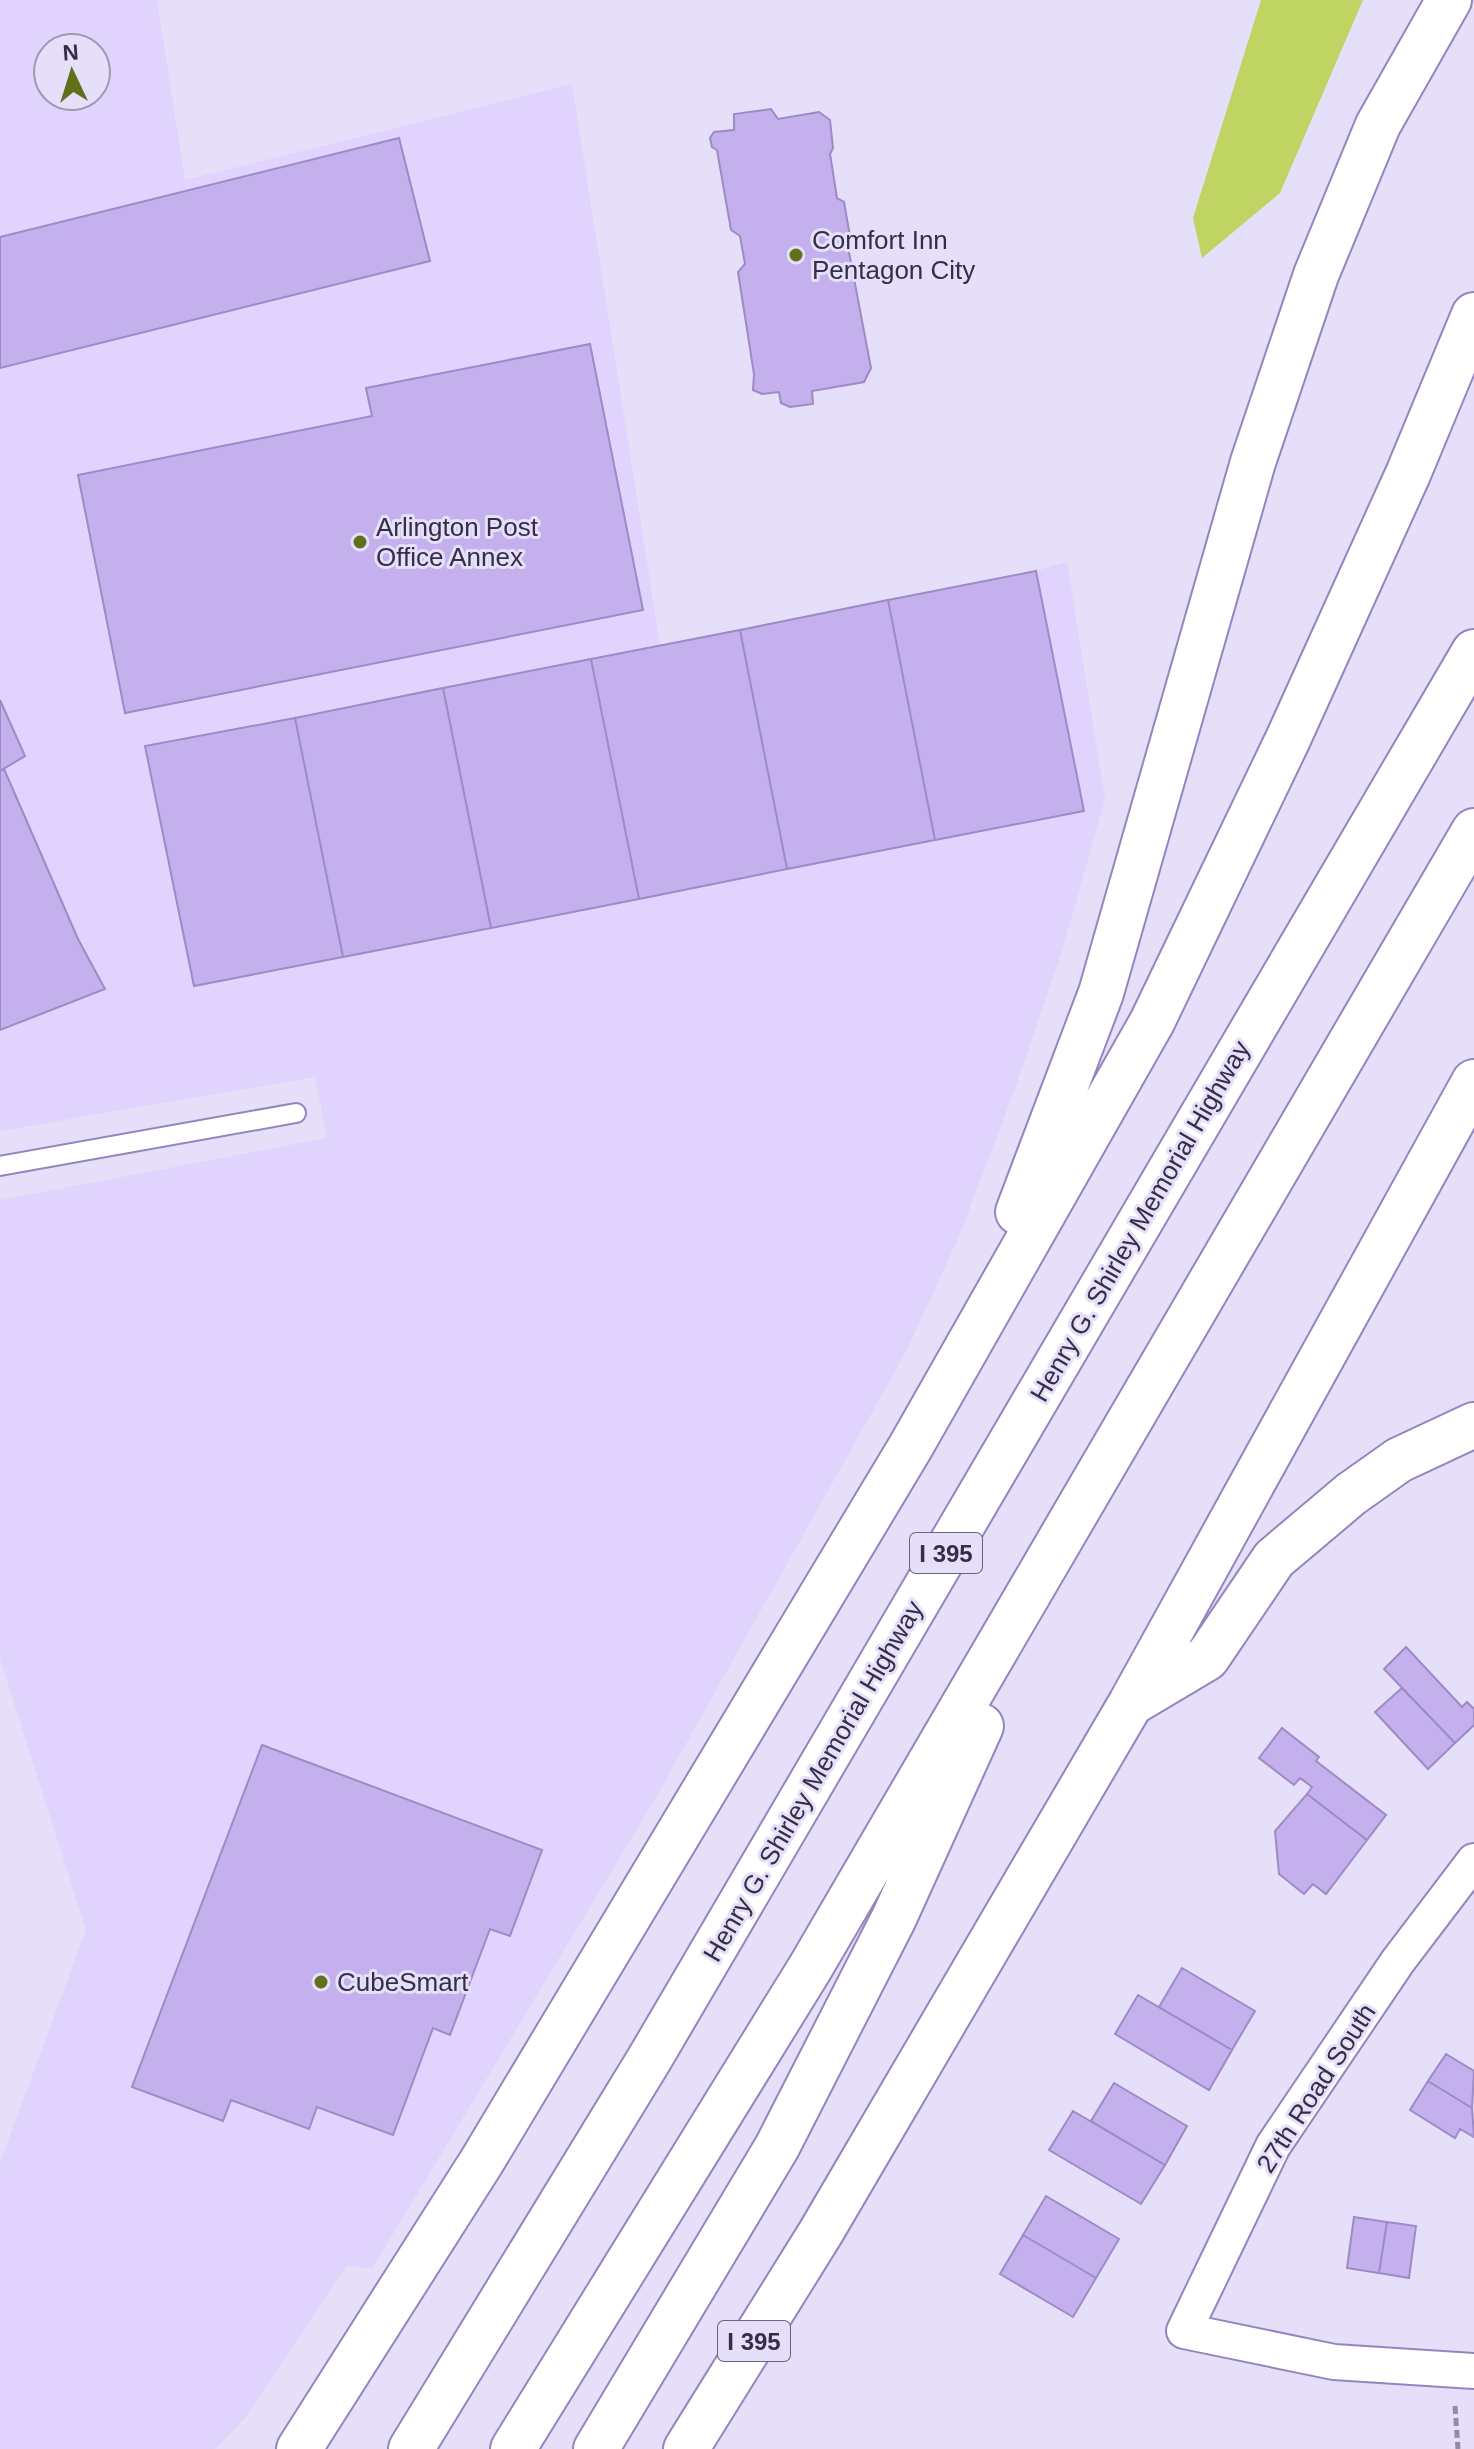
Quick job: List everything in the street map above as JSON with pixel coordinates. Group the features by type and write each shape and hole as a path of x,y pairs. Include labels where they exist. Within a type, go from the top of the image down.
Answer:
{"highway":[{"path":"911,1446 1030,1185 1101,993 1253,462 1316,275 1378,125 1449,0"},
{"path":"299,2449 482,2161 911,1446 1152,1022 1301,711 1408,474 1474,315"},
{"name":"Henry G. Shirley Memorial Highway","path":"411,2449 650,2058 1474,652"},
{"path":"513,2449 810,1968 1474,831"},
{"name":"I 395","path":"686,2449 821,2232 1131,1703 1474,1082"},
{"path":"1131,1703 1207,1658 1274,1559 1351,1494 1399,1460 1474,1425"},
{"path":"596,2449 777,2147 894,1918 1078,1513"},
{"path":"708,2449 821,2232"}],"street":[{"name":"27th Road South","path":"1464,2381 1334,2362 1184,2331 1273,2146 1398,1961 1474,1861"}],"lane":[{"path":"0,1166 296,1113"}],"path":[{"path":"1458,2449 1464,2381"}],"shaded area":[{"path":"0,0 157,0 185,180 572,84 660,645 1036,571 1067,562 1105,799 1062,951 1017,1083 960,1234 907,1350 659,1792 372,2269 347,2265 246,2417 215,2449 0,2449 0,2163 86,1930 0,1659 0,1200 327,1138 315,1077 0,1131"}],"green space":[{"path":"1261,0 1363,0 1280,193 1202,258 1193,218"}],"building":[{"name":"Comfort Inn Pentagon City","path":"771,109 778,119 819,112 830,120 833,148 830,154 837,198 844,202 851,242 848,247 871,368 864,382 812,391 813,404 790,407 781,403 779,392 762,394 753,390 754,374 738,272 745,264 740,236 731,230 717,150 712,147 710,138 714,132 734,130 734,114"},
{"path":"399,138 430,261 0,368 0,237"},
{"name":"Arlington Post Office Annex","path":"590,344 643,610 125,713 78,475 372,416 366,388"},
{"path":"1036,571 1084,811 935,840 888,600"},
{"path":"888,600 935,840 787,869 740,630"},
{"path":"740,630 787,869 639,899 591,659"},
{"path":"591,659 639,899 491,928 443,688"},
{"path":"443,688 491,928 343,957 295,718"},
{"path":"0,700 25,756 0,771"},
{"path":"295,718 343,957 194,986 145,746"},
{"path":"4,769 78,939 105,989 0,1030 0,771"},
{"path":"1406,1647 1462,1707 1467,1702 1474,1709 1474,1725 1455,1743 1384,1669"},
{"path":"1402,1688 1455,1743 1428,1769 1375,1712"},
{"path":"1282,1728 1319,1757 1316,1761 1386,1815 1367,1840 1307,1794 1312,1787 1300,1778 1294,1785 1259,1758"},
{"name":"CubeSmart","path":"262,1745 542,1850 510,1936 490,1929 450,2035 433,2028 393,2135 317,2107 309,2129 231,2100 223,2121 132,2087"},
{"path":"1307,1794 1367,1840 1326,1894 1313,1884 1304,1894 1279,1874 1275,1831"},
{"path":"1182,1968 1255,2011 1232,2050 1159,2007"},
{"path":"1138,1995 1232,2050 1209,2090 1115,2034"},
{"path":"1446,2054 1474,2071 1472,2108 1428,2081"},
{"path":"1428,2081 1472,2108 1474,2137 1460,2129 1455,2138 1410,2110"},
{"path":"1114,2083 1187,2126 1165,2165 1091,2121"},
{"path":"1073,2111 1165,2165 1141,2204 1049,2150"},
{"path":"1046,2196 1119,2239 1096,2278 1023,2235"},
{"path":"1354,2217 1387,2222 1379,2273 1347,2268"},
{"path":"1387,2222 1416,2226 1409,2278 1379,2273"},
{"path":"1023,2235 1096,2278 1073,2317 1000,2274"}],"place":[{"name":"Comfort Inn Pentagon City","path":"796,255"},
{"name":"Arlington Post Office Annex","path":"360,542"},
{"name":"CubeSmart","path":"321,1982"}]}
